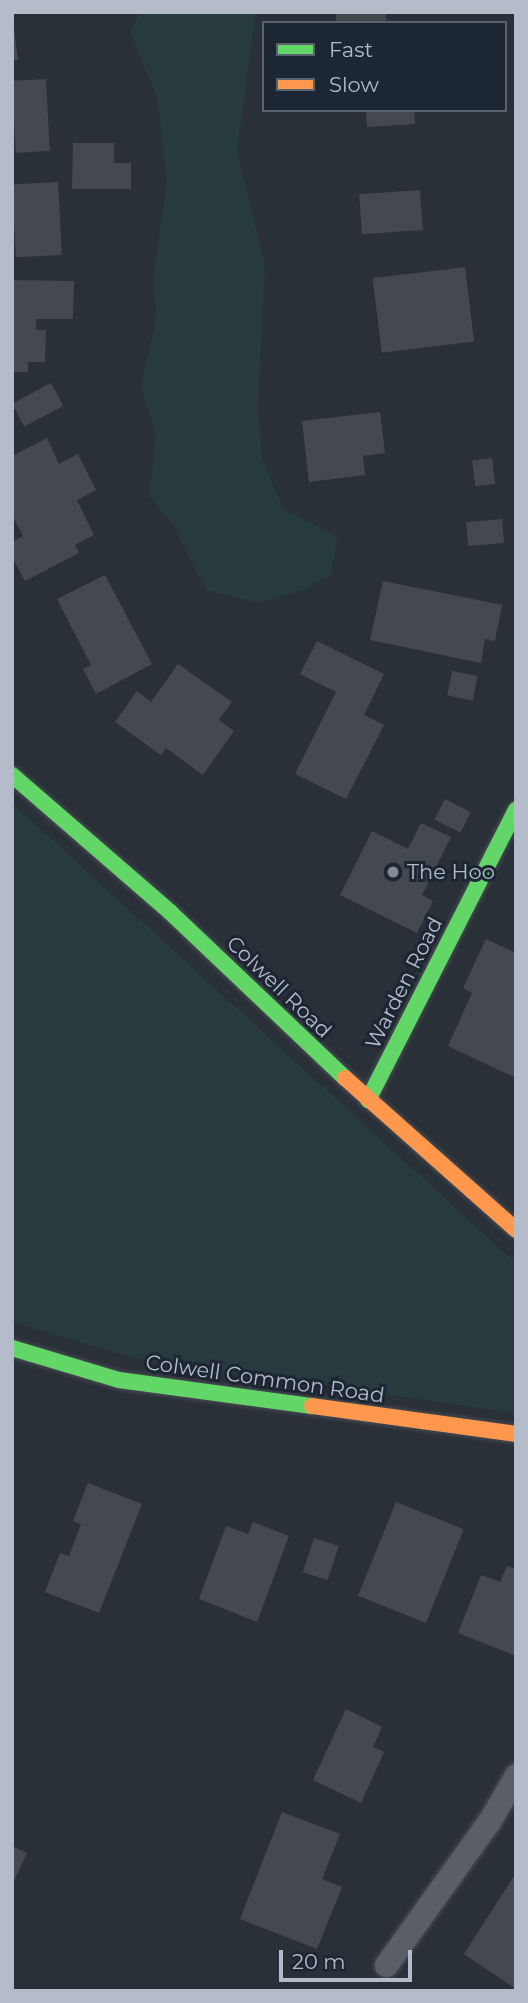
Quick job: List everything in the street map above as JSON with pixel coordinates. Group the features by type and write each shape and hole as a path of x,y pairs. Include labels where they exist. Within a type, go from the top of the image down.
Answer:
{"street":[{"name":"Colwell Road","path":"12,775 170,912 368,1100 516,1230"},
{"name":"Warden Road","path":"368,1100 516,809"},
{"name":"Colwell Common Road","path":"12,1348 119,1380 516,1434"}],"lane":[{"path":"386,1965 490,1820 516,1774"}],"green space":[{"path":"140,12 256,12 237,150 265,267 258,407 262,458 283,508 337,537 331,575 303,590 259,603 206,590 173,524 149,496 156,434 141,388 156,318 153,279 167,180 157,98 130,32"},
{"path":"12,803 516,1263 516,1413 134,1358 12,1322"}],"building":[{"path":"12,12 18,60 12,60"},
{"path":"336,12 386,12 386,21 336,21"},
{"path":"46,79 50,151 16,153 12,81"},
{"path":"366,112 414,112 415,124 367,127"},
{"path":"73,143 114,143 114,163 131,163 131,189 72,189"},
{"path":"58,182 62,255 16,257 12,184"},
{"path":"420,190 423,230 362,234 359,194"},
{"path":"465,267 474,341 382,353 373,278"},
{"path":"12,280 74,281 73,319 36,319 36,330 46,330 45,362 28,362 28,372 12,372"},
{"path":"51,383 63,406 24,427 12,404"},
{"path":"380,412 385,453 363,456 365,475 309,482 302,421"},
{"path":"47,438 59,464 78,454 96,490 77,500 94,535 75,545 79,553 25,581 12,557 12,542 23,536 12,515 12,456"},
{"path":"492,458 495,484 475,486 472,460"},
{"path":"502,519 504,543 468,546 466,522"},
{"path":"105,575 152,664 96,694 83,669 91,665 57,599"},
{"path":"383,581 502,605 495,641 485,639 481,663 370,640"},
{"path":"317,641 384,674 364,715 384,725 346,799 295,774 336,692 300,674"},
{"path":"178,664 232,702 219,720 234,731 203,775 166,748 161,755 115,722 137,691 151,702"},
{"path":"452,671 478,676 473,701 447,696"},
{"path":"445,799 471,812 460,833 435,819"},
{"name":"The Hoo","path":"421,823 451,837 422,895 433,901 417,933 340,895 372,831 408,849"},
{"path":"486,939 516,953 516,1078 448,1046 472,993 463,988"},
{"path":"88,1483 142,1504 99,1613 45,1592 60,1553 69,1556 81,1524 73,1521"},
{"path":"396,1502 464,1529 426,1623 358,1596"},
{"path":"253,1522 289,1536 257,1622 199,1599 226,1526 248,1534"},
{"path":"314,1538 339,1546 328,1580 303,1572"},
{"path":"507,1566 516,1569 516,1656 458,1633 481,1575 500,1582"},
{"path":"346,1709 382,1727 373,1747 384,1752 361,1803 313,1780"},
{"path":"282,1812 340,1834 322,1879 342,1887 317,1949 240,1919"},
{"path":"12,1846 27,1853 12,1885"},
{"path":"516,1873 516,1989 464,1954"}],"traffic: fast":[{"path":"12,775 170,912 345,1078"},
{"path":"368,1100 516,809"},
{"path":"12,1348 119,1380 312,1406"}],"traffic: slow":[{"path":"345,1078 516,1230"},
{"path":"312,1406 516,1434"}],"place":[{"name":"The Hoo","path":"393,872"}]}
